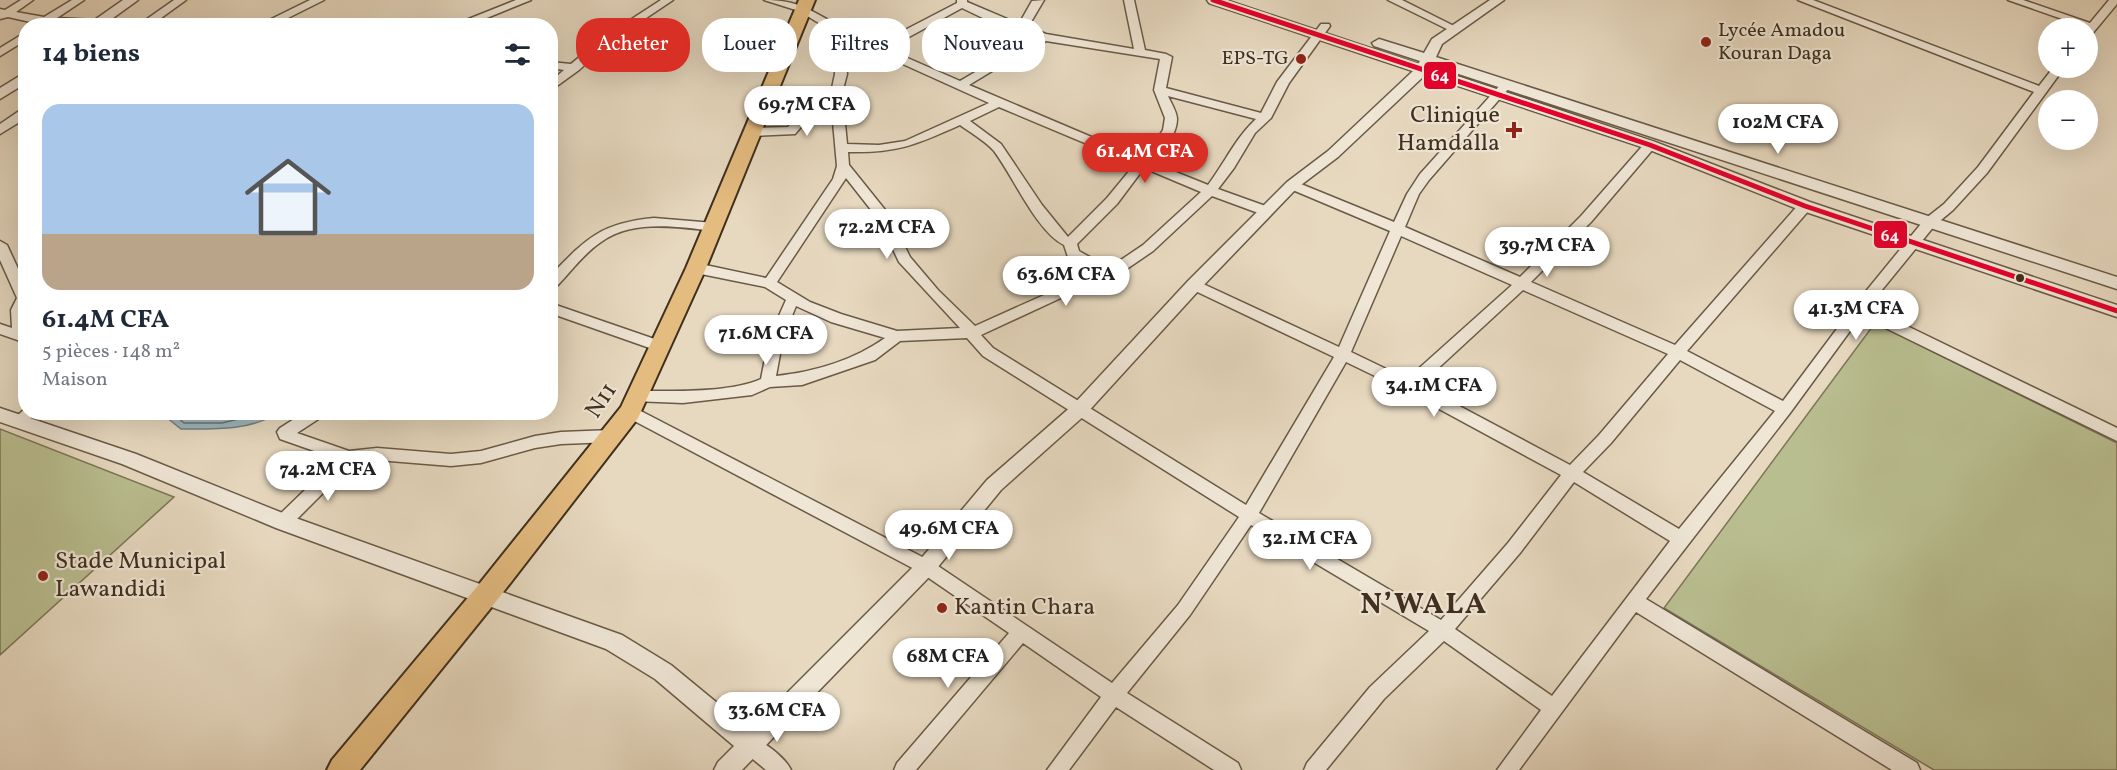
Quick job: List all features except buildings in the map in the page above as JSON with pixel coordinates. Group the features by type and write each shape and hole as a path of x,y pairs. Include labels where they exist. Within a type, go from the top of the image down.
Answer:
{"main road":[{"name":"N11","path":"342,770 485,596 612,436 634,404 662,347 714,227 805,5"}],"street":[{"path":"2,14 28,0"},
{"path":"50,18 79,0"},
{"path":"105,18 132,0"},
{"path":"154,18 181,0"},
{"path":"280,18 319,0"},
{"path":"494,0 506,6"},
{"path":"476,18 526,0"},
{"path":"558,82 605,41 669,0"},
{"path":"769,0 805,5 822,18"},
{"path":"1027,18 1032,6 1039,0"},
{"path":"1129,0 1131,17 1138,31 1140,53"},
{"path":"1214,0 1322,31 1502,90 1930,222 2117,283"},
{"path":"1246,0 1322,31"},
{"path":"1393,0 1455,29"},
{"path":"726,770 926,567 994,485 1079,410 1194,285 1292,185 1333,154 1425,65 1437,42 1497,0"},
{"path":"1803,0 2040,90 2050,78"},
{"path":"2013,0 2059,18"},
{"path":"2098,20 2115,0"},
{"path":"910,31 962,2 991,18"},
{"path":"2,14 20,18"},
{"path":"696,268 769,283 836,318 897,336 973,333 1058,294 1110,274 1148,248 1210,191 1228,168 1250,131 1265,118 1283,82 1322,31"},
{"path":"1045,37 1166,57 1160,90 1170,112 1171,125 1155,152 1142,163 1106,208 1070,243"},
{"path":"0,53 18,41"},
{"path":"910,63 1142,163 1266,211"},
{"path":"558,66 575,68"},
{"path":"769,283 839,179 843,166 836,93 841,72"},
{"path":"961,85 983,72"},
{"path":"0,94 18,82"},
{"path":"753,132 791,131 809,110 838,88"},
{"path":"1160,90 1265,118"},
{"path":"1502,90 1805,206 2117,311"},
{"path":"1057,770 1114,695 1184,610 1249,515 1342,356 1413,194 1424,177 1502,90"},
{"path":"1507,770 1681,539 1785,409 1859,309 1930,222 1944,212 1999,149 2038,93"},
{"path":"842,148 879,149 908,144 999,103"},
{"path":"0,130 18,118"},
{"path":"961,120 998,147 1037,208 1062,239 1070,243 1073,254 1110,274"},
{"path":"1409,386 1521,284 1586,219 1650,145"},
{"path":"843,166 885,219 904,260 988,352 1249,515 1443,630 1554,709"},
{"path":"1292,185 1398,229 1677,352 1785,409"},
{"path":"1314,770 1377,693 1443,630 1514,548 1572,473 1605,439 1747,270 1805,206"},
{"path":"558,277 595,240 621,228 673,221 714,227"},
{"path":"2,252 18,283"},
{"path":"1194,285 1409,386 1572,473 1681,539"},
{"path":"768,382 775,342 783,316 794,298"},
{"path":"1859,309 2117,435"},
{"path":"558,311 662,347"},
{"path":"0,329 18,334"},
{"path":"634,404 752,389 768,382 802,379 870,356 897,336"},
{"path":"634,404 926,567 1211,764 1232,770"},
{"path":"24,420 129,459 283,522 588,631 622,647 663,672 781,770"},
{"path":"305,420 285,432 286,435 349,457 376,454 451,460 481,457 552,439 612,436"},
{"path":"283,522 349,457"},
{"path":"1635,602 1910,770"},
{"path":"904,770 1021,632"}],"green space":[{"path":"1875,323 2117,443 2117,770 1934,770 1664,608"},
{"name":"Stade Municipal Lawandidi","path":"0,429 174,497 0,655"}],"water":[{"path":"170,420 264,420 243,426 218,429 181,429"}],"transit line":[{"name":"64","path":"1213,0 1650,145 1805,206 2117,311"}],"place":[{"name":"Lycée Amadou Kouran Daga","path":"1706,42"},
{"name":"EPS-TG","path":"1301,59"},
{"name":"Clinique Hamdalla","path":"1514,130"},
{"name":"Stade Municipal Lawandidi","path":"43,576"},
{"name":"Kantin Chara","path":"942,608"}],"district":[{"name":"N’WALA","path":"1424,605"}]}
